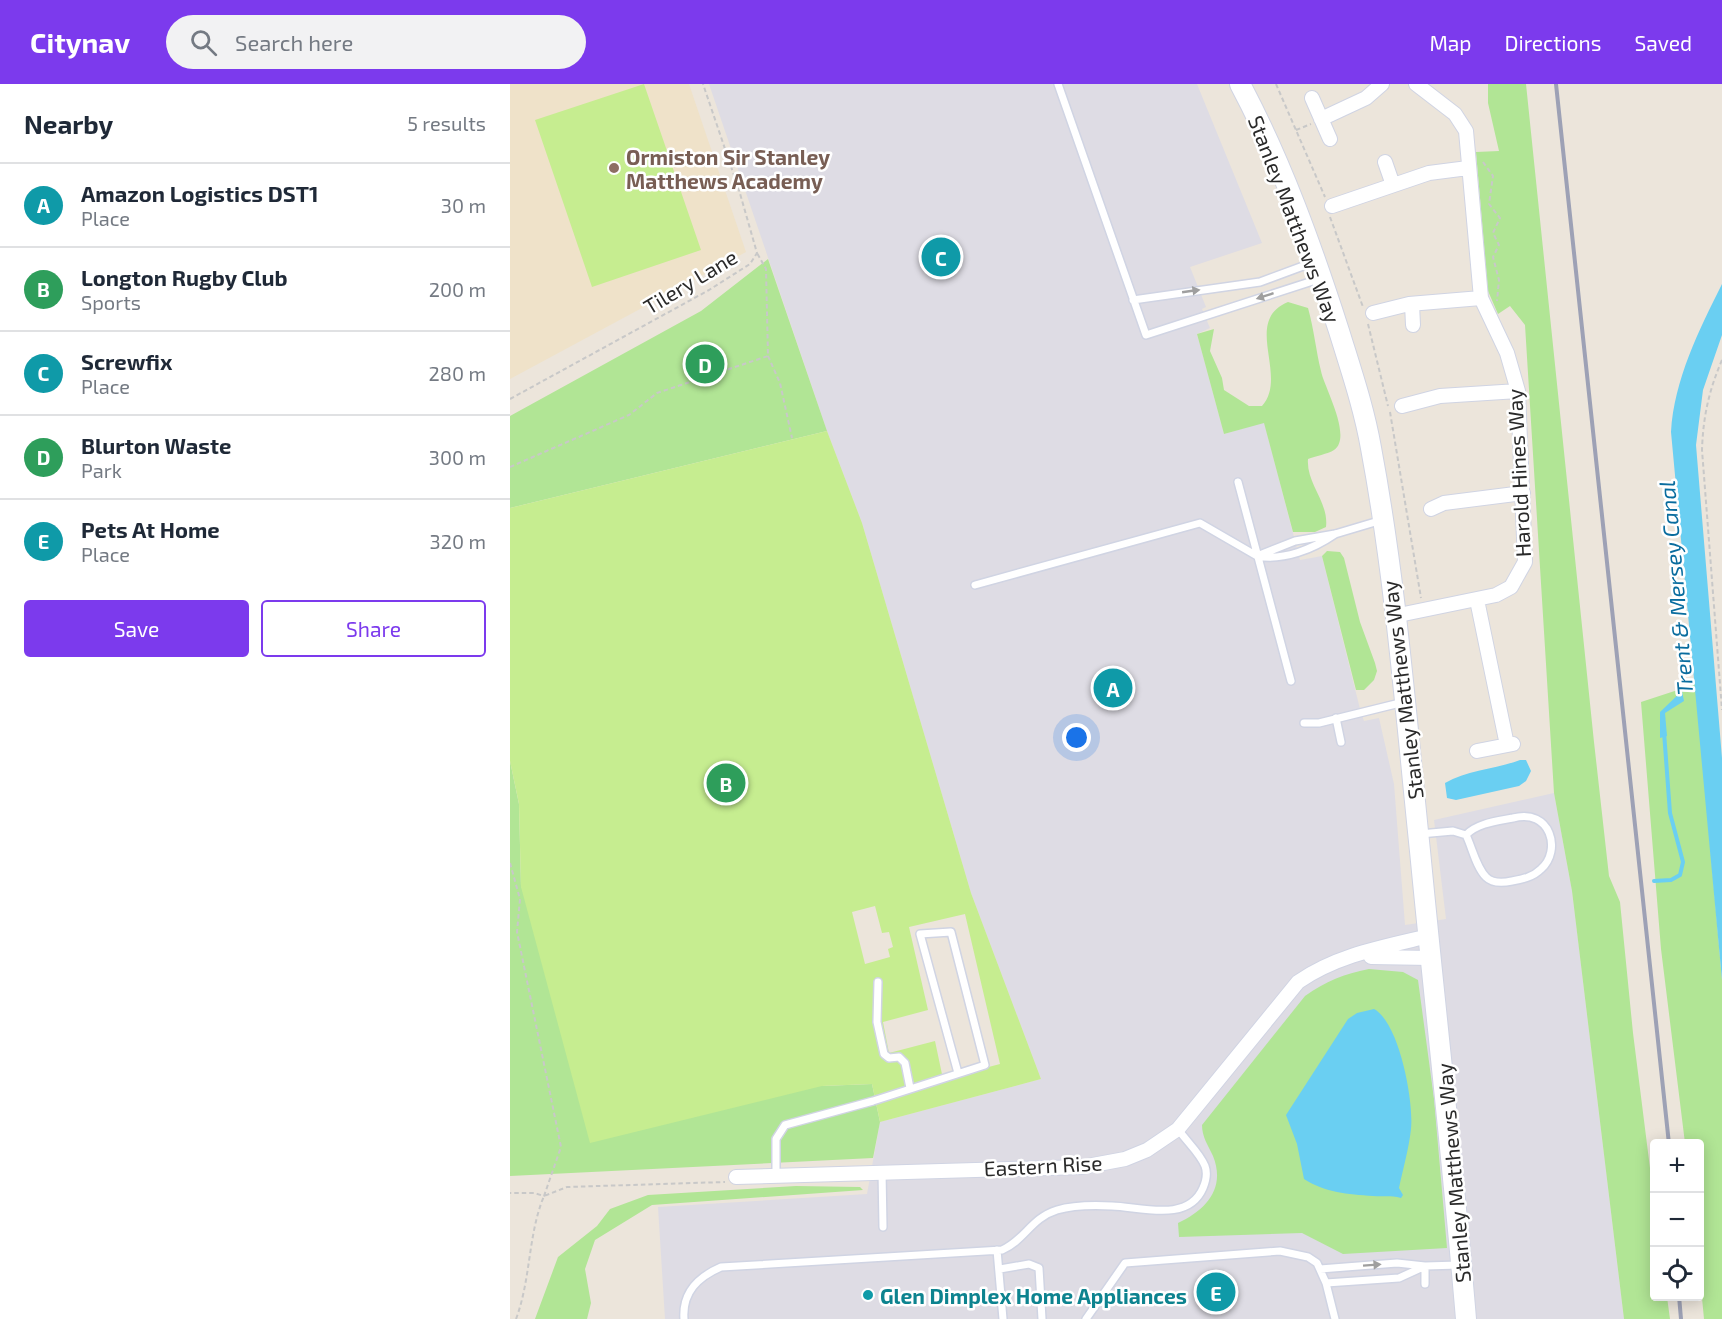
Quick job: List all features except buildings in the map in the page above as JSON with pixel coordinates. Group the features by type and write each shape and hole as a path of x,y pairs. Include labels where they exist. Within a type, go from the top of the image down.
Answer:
{"main road":[{"name":"Stanley Matthews Way","path":"1240,84 1279,165 1318,270 1360,401 1371,448 1406,701 1428,936 1446,1084 1466,1319"}],"street":[{"path":"1321,119 1366,98 1382,84"},
{"name":"Harold Hines Way","path":"1394,616 1477,600 1511,587 1521,574 1525,562 1518,391 1507,353 1487,316 1481,298 1466,131 1463,123 1449,108 1416,84"},
{"path":"1312,99 1329,139"},
{"path":"1385,162 1393,185"},
{"path":"1329,205 1468,162"},
{"path":"1373,314 1412,304 1481,298"},
{"path":"1412,304 1413,325"},
{"path":"1402,406 1440,396 1518,391"},
{"path":"1431,509 1444,503 1523,494"},
{"path":"1477,600 1510,745 1477,751"},
{"name":"Eastern Rise","path":"736,1177 776,1174 1082,1167 1125,1159 1147,1150 1178,1129 1298,982 1321,966 1336,960 1428,936"},
{"name":"Eastern Rise","path":"1336,960 1392,956 1431,958"}],"lane":[{"path":"1058,84 1146,335 1318,270"},
{"path":"1133,300 1260,282 1318,270"},
{"path":"1238,482 1291,681"},
{"path":"1257,556 1295,541 1335,534 1382,520"},
{"path":"975,585 1200,523 1257,556 1268,558 1298,553 1335,534"},
{"path":"1304,723 1336,718 1406,701"},
{"path":"1336,718 1341,742"},
{"path":"1418,834 1453,831 1466,835 1486,878 1495,882 1527,878 1543,868 1549,859 1549,833 1542,820 1536,816 1520,816 1478,826 1466,835"},
{"path":"776,1174 776,1139 785,1125 873,1101 985,1065 951,932 933,931 920,934 958,1072"},
{"path":"878,982 877,1022 884,1054 889,1058 900,1057 905,1063 910,1088"},
{"path":"684,1319 688,1291 708,1273 721,1267 998,1250 1012,1245 1032,1223 1054,1211 1070,1207 1111,1206 1168,1210 1191,1205 1200,1194 1207,1173 1204,1165 1178,1129"},
{"path":"882,1171 883,1227"},
{"path":"998,1250 1003,1319"},
{"path":"1086,1319 1125,1263 1280,1251 1308,1257 1317,1263 1326,1283 1335,1319"},
{"path":"1320,1269 1397,1263 1425,1266 1461,1265"},
{"path":"1000,1269 1029,1264 1039,1268 1042,1319"},
{"path":"1326,1283 1399,1278 1425,1266"},
{"path":"1425,1266 1425,1284"}],"path":[{"name":"Tilery Lane","path":"510,399 709,290 750,264 757,254 739,190 703,84"},
{"path":"1276,84 1329,205 1340,250 1353,278 1382,375 1423,611"},
{"path":"1468,162 1479,157 1493,176 1489,204 1500,218 1493,233 1499,245 1493,257 1499,280 1497,304 1496,310 1487,316"},
{"path":"757,254 766,269 768,356 780,383 792,438"},
{"path":"510,467 629,415 657,393 768,356"},
{"path":"1722,360 1710,389 1703,422 1702,450 1722,710"},
{"path":"510,863 520,899 517,932 561,1147 538,1212 531,1263 516,1319"},
{"path":"510,1193 534,1193 544,1196 567,1187 734,1182 736,1177"}],"shaded area":[{"name":"Ormiston Sir Stanley Matthews Academy","path":"510,84 689,84 746,252 510,379"},
{"path":"709,84 1197,84 1262,243 1190,267 1206,307 1202,309 1210,328 1197,334 1224,434 1264,422 1300,560 1322,556 1361,713 1364,721 1379,718 1394,784 1405,925 1446,919 1434,820 1554,793 1572,891 1624,1319 665,1319 658,1207 867,1194 880,1122 1041,1079 971,893 862,523 827,431"}],"green space":[{"path":"644,84 701,250 592,287 535,120"},
{"path":"1488,84 1526,84 1609,876 1620,902 1650,1168 1650,1301 1668,1301 1670,1319 1624,1319 1572,891 1554,793 1525,325 1510,306 1498,314 1488,291 1476,152 1499,151 1488,103"},
{"path":"768,259 827,431 510,508 510,416 701,311"},
{"path":"1288,302 1308,308 1321,371 1339,424 1339,444 1334,450 1308,459 1310,477 1326,518 1326,527 1315,532 1293,532 1264,423 1224,434 1197,334 1214,329 1210,351 1222,378 1224,390 1249,406 1262,406 1269,394 1271,380 1268,322 1275,311"},
{"path":"827,431 862,523 971,893 1041,1079 880,1122 872,1084 822,1086 590,1143 521,887 519,804 510,761 510,508","holes":["875,906 882,933 889,932 893,947 888,949 890,957 865,964 852,912","965,914 1000,1064 943,1079 935,1041 889,1053 883,1022 928,1010 909,927"]},
{"path":"1327,551 1340,552 1344,558 1360,622 1375,663 1377,671 1374,680 1364,690 1356,690 1322,556"},
{"path":"1696,684 1722,980 1722,1319 1704,1319 1704,1139 1685,1139 1661,949 1641,702"},
{"path":"510,761 519,804 521,887 822,1086 872,1084 880,1122 873,1158 510,1176"},
{"path":"1369,969 1403,972 1418,980 1434,1099 1447,1248 1343,1254 1302,1233 1179,1237 1178,1223 1205,1205 1215,1188 1216,1168 1204,1137 1202,1125 1305,996 1336,979"},
{"path":"796,1186 860,1187 863,1190 652,1205 595,1240 585,1269 591,1303 587,1319 535,1319 558,1257 597,1226 610,1209 648,1195"}],"water":[{"path":"1722,284 1722,335 1703,390 1696,445 1722,758 1722,980 1671,432 1682,374"},
{"path":"1682,691 1684,701 1665,713 1667,736 1660,738 1660,712"},
{"path":"1526,760 1531,771 1526,781 1519,786 1456,800 1447,798 1445,783 1463,775"},
{"path":"1374,1009 1391,1029 1403,1063 1410,1100 1411,1129 1399,1188 1403,1195 1401,1198 1337,1192 1304,1179 1297,1144 1286,1115 1348,1019 1357,1013"}],"waterway":[{"path":"1654,881 1671,880 1680,875 1683,862 1670,813 1664,732"}],"railway":[{"path":"1556,84 1668,1139"},
{"path":"1679,1301 1681,1319"}],"place":[{"name":"Ormiston Sir Stanley Matthews Academy","path":"614,168"},
{"name":"Screwfix","path":"941,257"},
{"name":"Blurton Waste","path":"705,364"},
{"name":"Amazon Logistics DST1","path":"1113,688"},
{"name":"Longton Rugby Club","path":"726,783"},
{"name":"Pets At Home","path":"1216,1292"},
{"name":"Glen Dimplex Home Appliances","path":"868,1295"}],"water label":[{"name":"Trent & Mersey Canal","path":"1675,588"}]}
